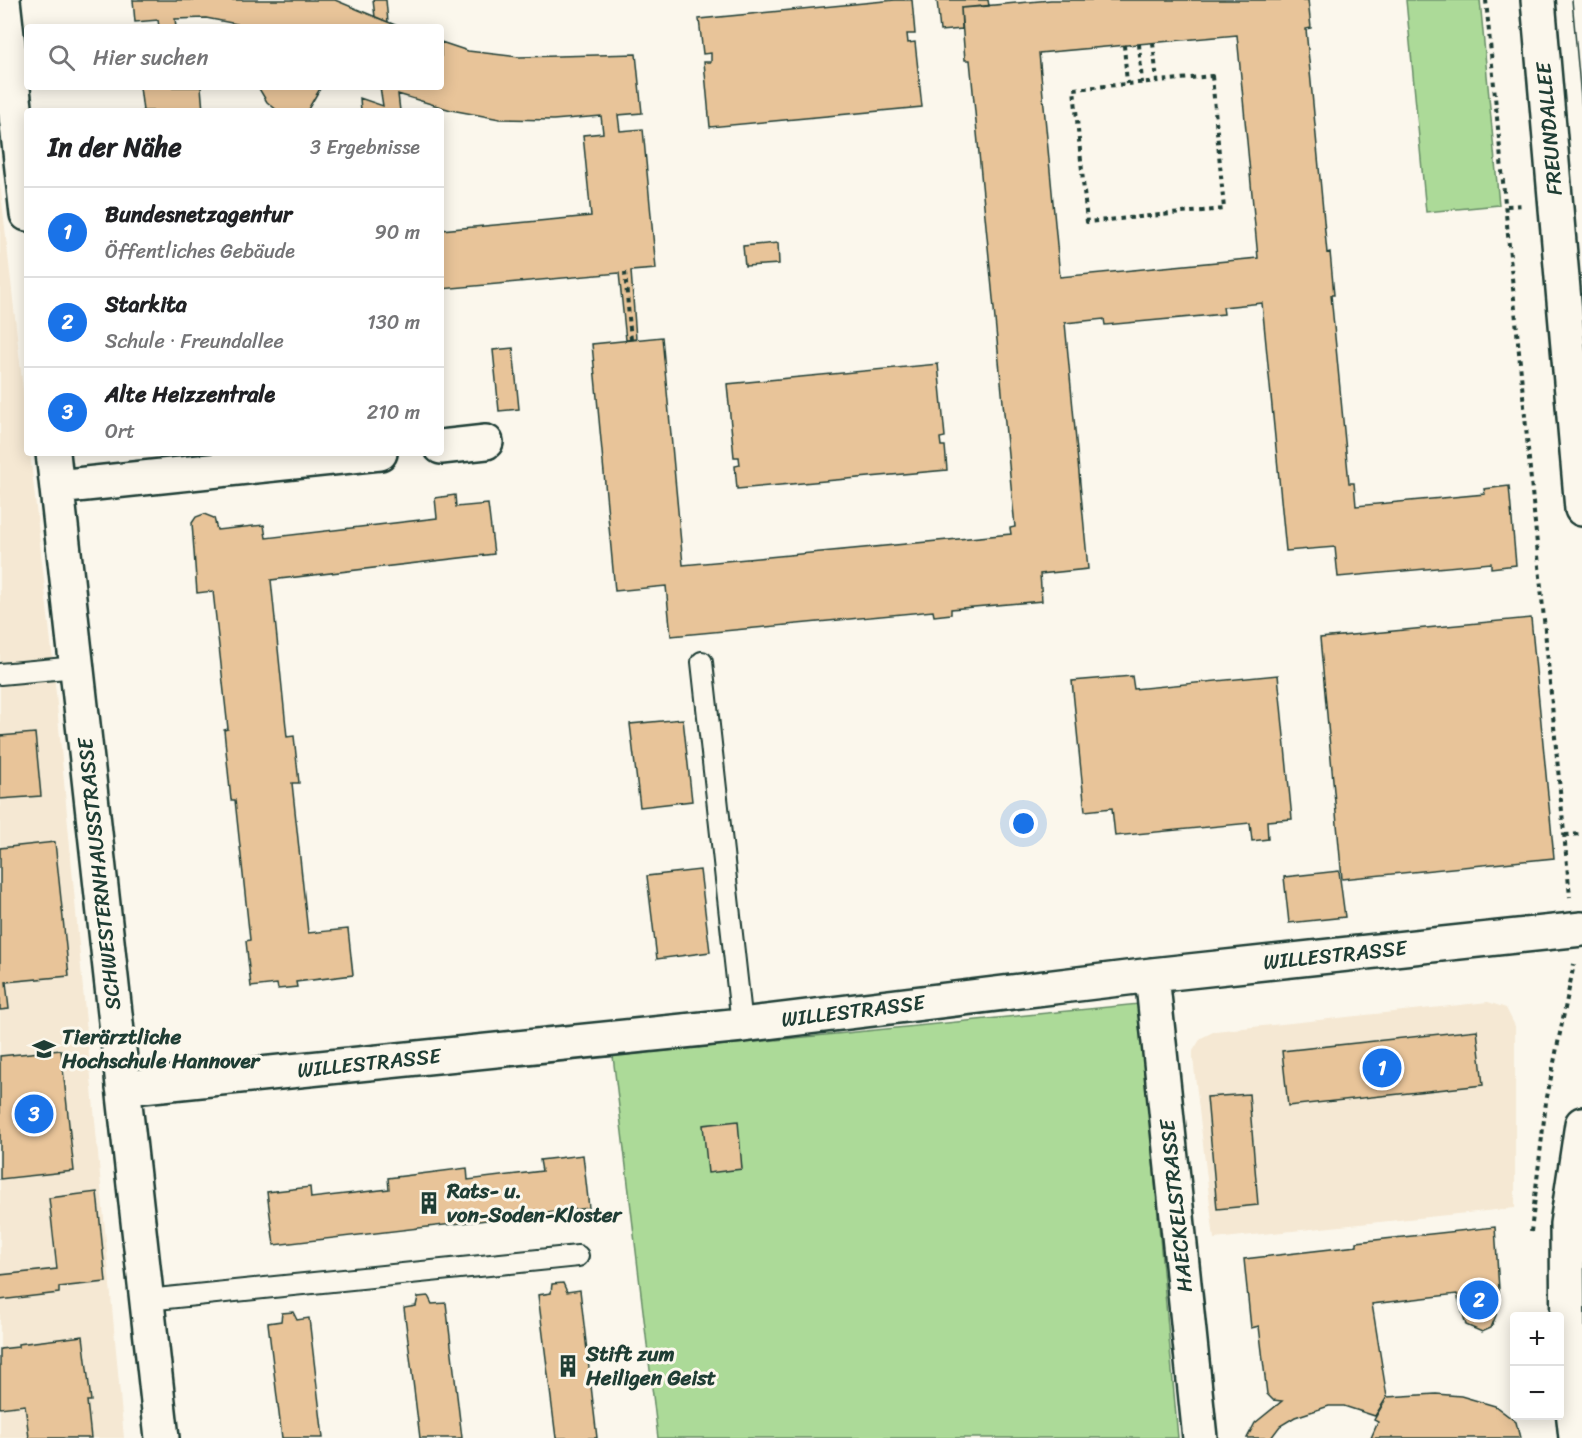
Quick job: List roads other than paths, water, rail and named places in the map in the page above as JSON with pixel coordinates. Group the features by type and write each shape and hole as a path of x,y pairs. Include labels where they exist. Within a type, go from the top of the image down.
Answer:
{"street":[{"path":"3,0 24,187"},
{"name":"FREUNDALLEE","path":"1538,0 1582,509"},
{"path":"444,447 486,442"},
{"name":"SCHWESTERNHAUSSTRASSE","path":"53,456 162,1438"},
{"path":"57,487 352,456"},
{"name":"WILLESTRASSE","path":"123,1088 742,1025 1152,975 1578,930"},
{"name":"HAECKELSTRASSE","path":"1152,975 1200,1438"},
{"path":"1576,1438 1568,1363 1567,1224 1582,1124"}],"lane":[{"path":"702,662 742,1025"},
{"path":"0,674 77,667"},
{"path":"147,1300 578,1256"}],"tram line":[{"path":"1572,0 1582,109"}],"place":[{"name":"Tierärztliche Hochschule Hannover","path":"44,1049"},
{"name":"Bundesnetzagentur","path":"1382,1068"},
{"name":"Alte Heizzentrale","path":"34,1114"},
{"name":"Rats- u. von-Soden-Kloster","path":"429,1203"},
{"name":"Starkita","path":"1479,1300"},
{"name":"Stift zum Heiligen Geist","path":"568,1366"}]}
